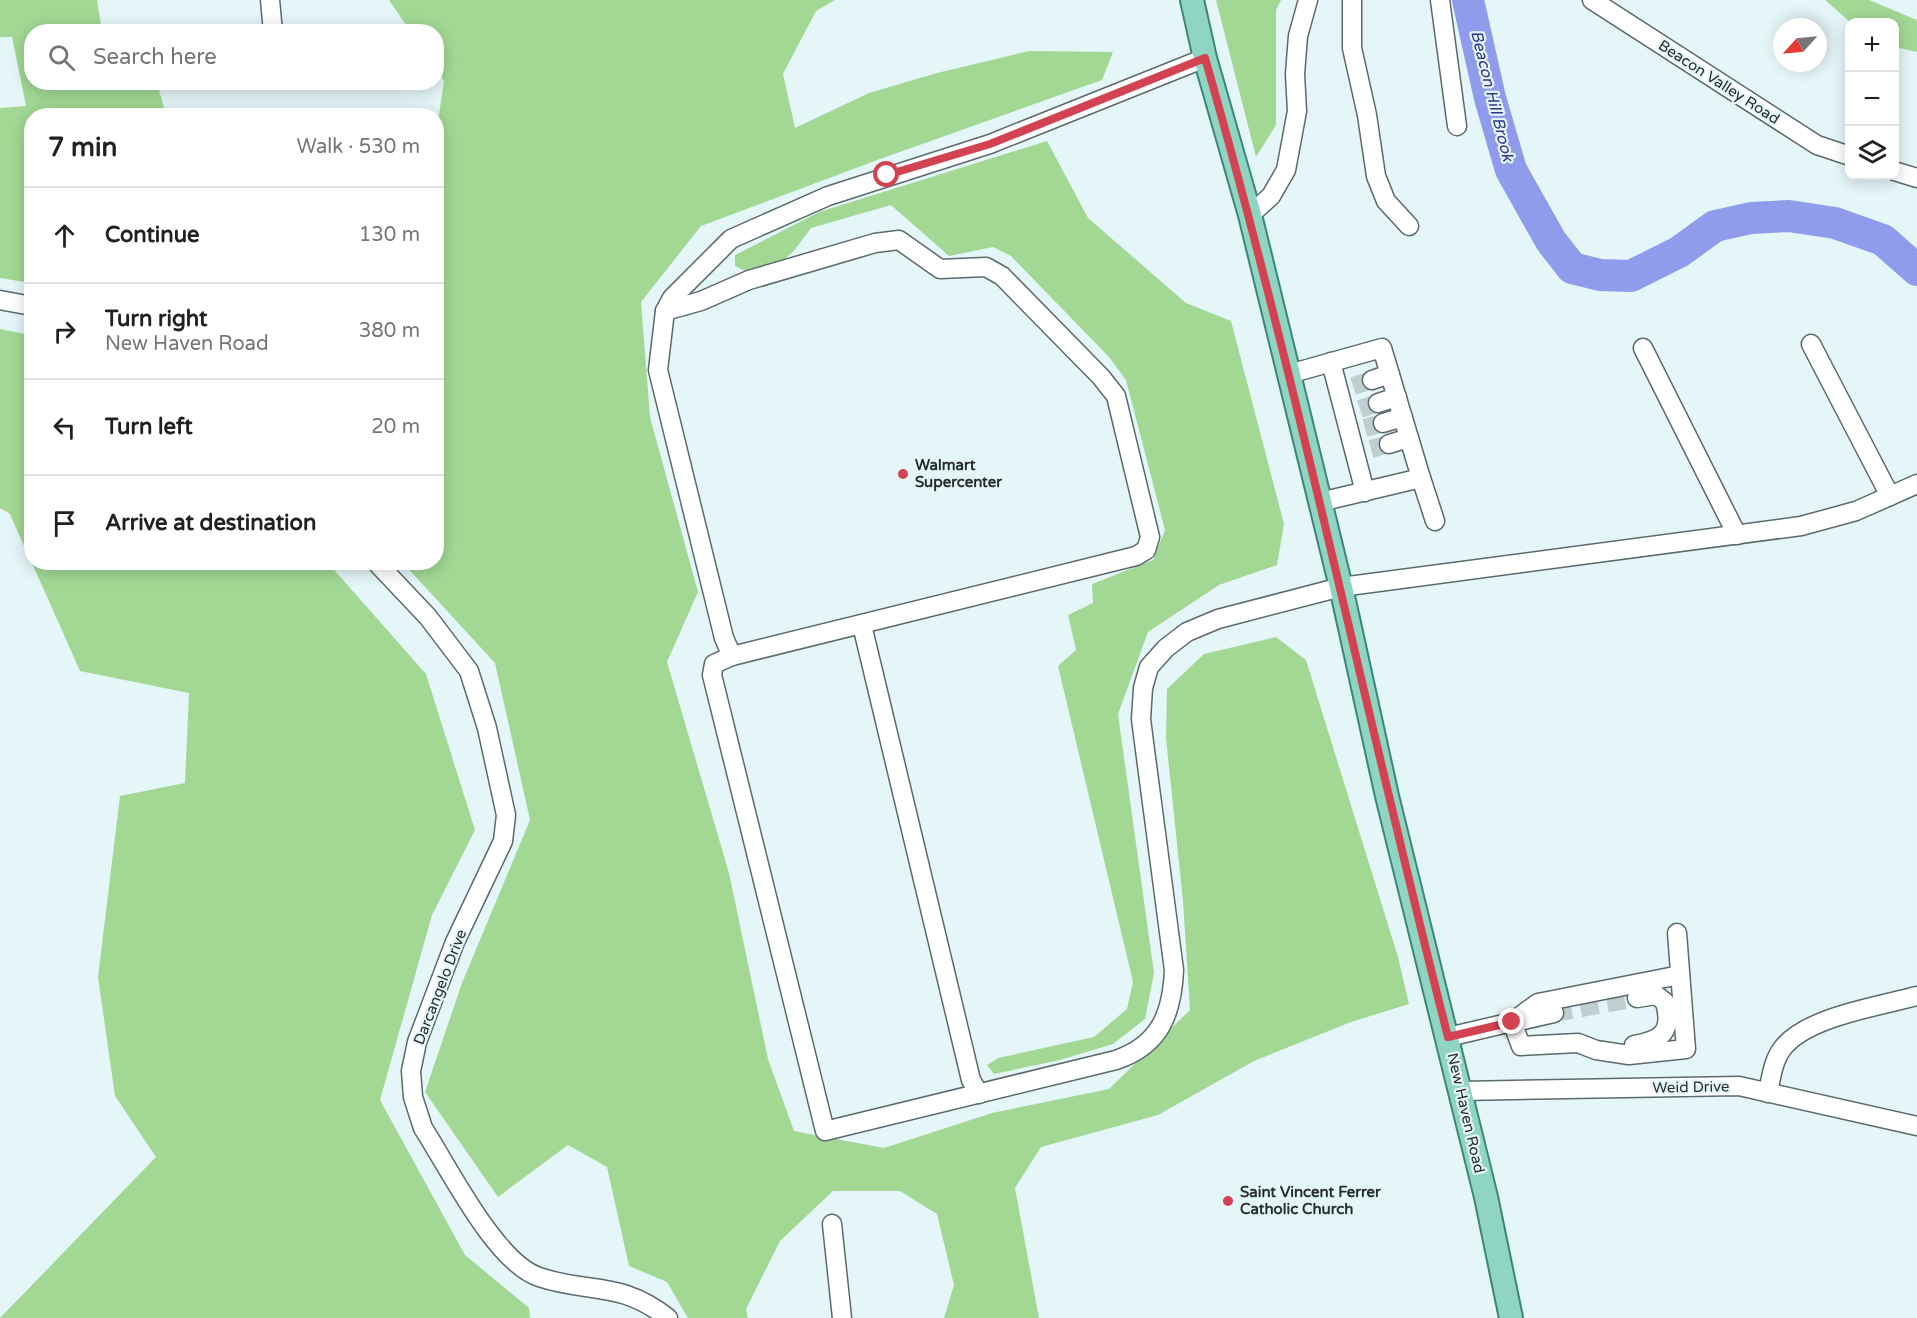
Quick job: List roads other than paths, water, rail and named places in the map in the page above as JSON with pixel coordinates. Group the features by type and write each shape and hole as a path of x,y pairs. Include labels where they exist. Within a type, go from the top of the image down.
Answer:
{"main road":[{"name":"New Haven Road","path":"1192,0 1205,58 1250,215 1341,586 1387,796 1461,1090 1512,1318"}],"street":[{"path":"270,0 272,24"},
{"path":"1250,215 1271,196 1286,170 1297,111 1295,74 1298,36 1308,0"},
{"path":"1352,0 1352,48 1367,115 1376,176 1386,201 1409,225"},
{"path":"1440,0 1457,126"},
{"name":"Beacon Valley Road","path":"1592,0 1817,145 1845,154"},
{"path":"732,656 724,638 658,370 665,311 672,297 731,239 828,196 990,144 1205,58"},
{"path":"1899,173 1917,178"},
{"path":"665,311 701,301 760,276 874,243 899,240 940,269 986,267 1002,276 1101,376 1116,396 1149,537 1146,550 1136,556 732,656 714,664 712,675 825,1131 1122,1058 1140,1049 1151,1039 1166,1017 1173,997 1174,970 1141,719 1143,688 1149,667 1166,648 1187,632 1218,619 1341,586 1801,526 1856,511 1917,484"},
{"path":"0,300 24,304"},
{"path":"1811,344 1890,496"},
{"path":"1289,374 1383,348 1435,521"},
{"path":"1643,348 1737,535"},
{"path":"1331,362 1346,388 1363,452 1365,492"},
{"path":"1372,380 1390,374"},
{"path":"1378,403 1397,397"},
{"path":"1383,423 1403,417"},
{"path":"1389,444 1409,438"},
{"path":"1320,502 1421,478"},
{"name":"Darcangelo Drive","path":"384,570 428,617 469,671 487,728 506,815 503,841 455,942 417,1042 411,1071 416,1112 423,1128 493,1239 512,1259 538,1276 629,1295 653,1307 668,1318"},
{"path":"862,625 971,1080 979,1094"},
{"path":"1512,1022 1521,1046 1578,1042 1596,1050 1629,1054 1686,1049 1677,933"},
{"path":"1512,1022 1538,1003 1680,975"},
{"path":"1596,1050 1647,1043 1664,1034 1668,1023 1665,1002 1656,995 1637,998"},
{"path":"1768,1093 1776,1060 1792,1039 1832,1019 1917,996"},
{"path":"1448,1037 1554,1013"},
{"name":"Weid Drive","path":"1461,1090 1739,1086 1917,1125"},
{"path":"832,1224 842,1318"}],"waterway":[{"name":"Beacon Hill Brook","path":"1468,0 1490,98 1511,170 1551,241 1572,268 1600,275 1631,276 1679,252 1715,226 1751,218 1789,216 1835,223 1883,240 1917,270"}],"tunnel":[{"path":"1353,386 1372,380"},
{"path":"1360,409 1378,403"},
{"path":"1365,428 1383,423"},
{"path":"1371,449 1389,444"},
{"path":"1554,1013 1637,998"}],"place":[{"name":"Walmart Supercenter","path":"903,474"},
{"name":"Saint Vincent Ferrer Catholic Church","path":"1228,1201"}]}
